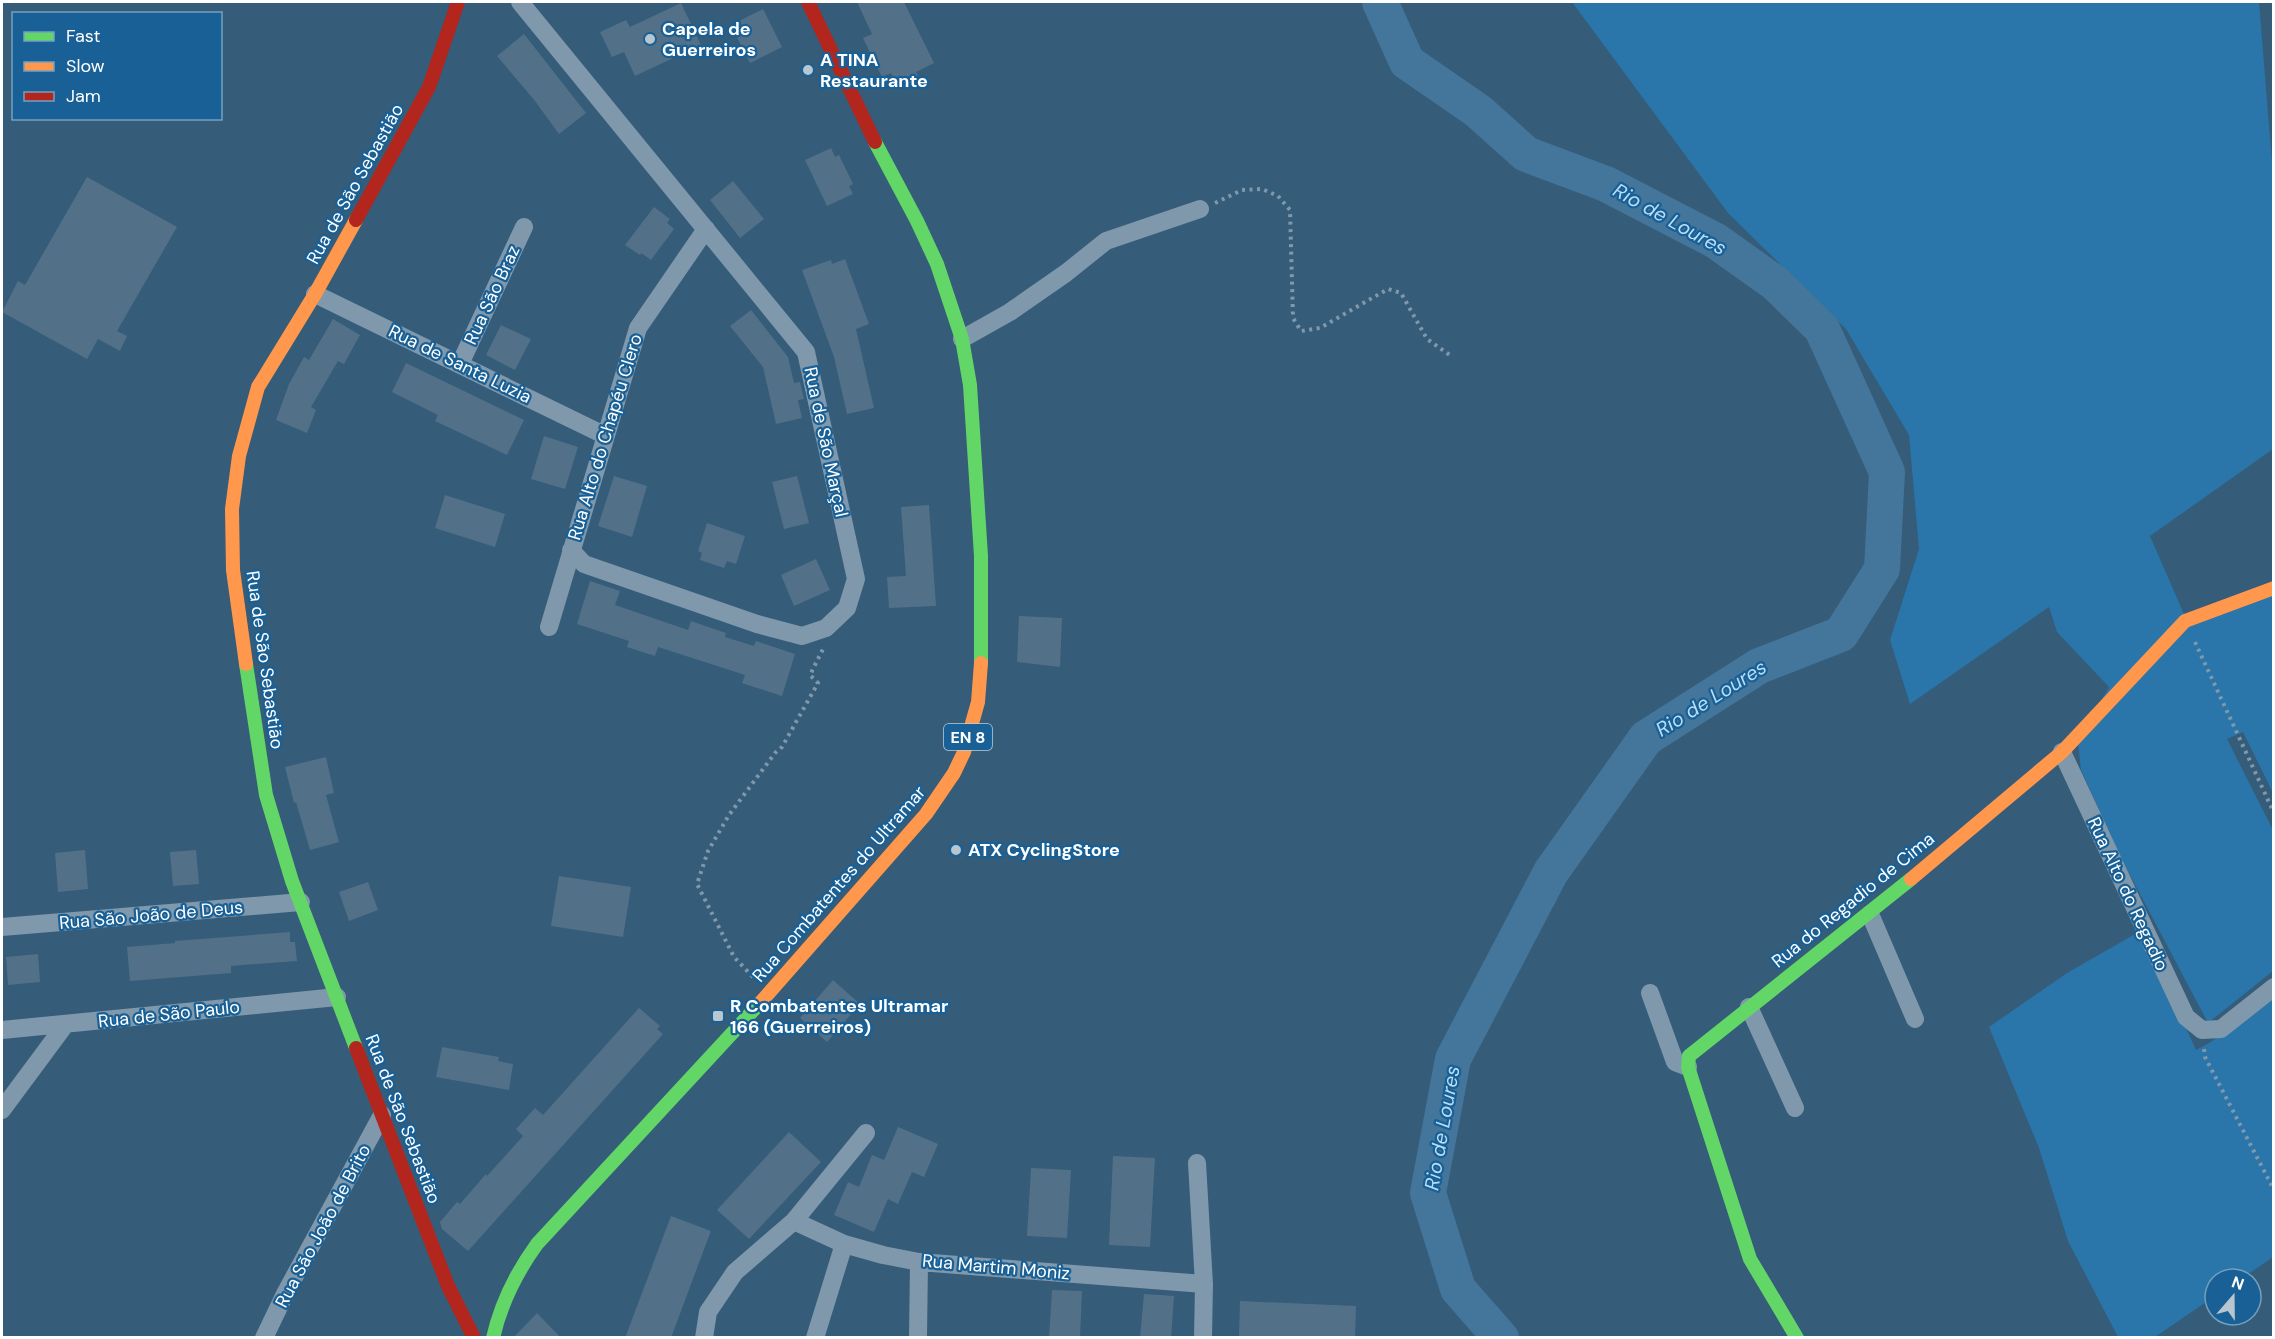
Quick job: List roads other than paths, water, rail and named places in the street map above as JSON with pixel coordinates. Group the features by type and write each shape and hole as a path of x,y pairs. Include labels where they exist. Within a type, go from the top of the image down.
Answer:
{"street":[{"name":"Rua de São Sebastião","path":"458,2 429,87 315,294 258,387 239,456 232,509 233,570 266,795 292,880 382,1115 448,1286 474,1338"},
{"name":"Rua de São Marçal","path":"520,2 806,352 856,579 847,608 826,628 802,636 757,624 584,564 571,550"},
{"name":"Rua Combatentes do Ultramar","path":"493,1338 506,1293 517,1272 537,1244 769,993 926,814 954,773 964,752 978,702 981,661 981,556 970,385 962,339 937,264 808,2"},
{"path":"962,339 1010,312 1066,273 1106,241 1200,210"},
{"name":"Rua São Braz","path":"460,364 524,227"},
{"name":"Rua Alto do Chapéu Clero","path":"549,627 604,435 638,328 706,229"},
{"name":"Rua de Santa Luzia","path":"315,294 604,435"},
{"name":"Rua do Regadio de Cima","path":"1688,1067 1689,1056 1870,914 2062,752 2185,621 2274,588"},
{"name":"Rua Alto do Regadio","path":"2062,752 2186,1017 2202,1030 2220,1029 2274,987"},
{"name":"Rua São João de Deus","path":"2,927 301,902"},
{"path":"1870,914 1915,1019"},
{"path":"1650,993 1674,1062 1688,1067 1750,1259 1797,1338"},
{"name":"Rua de São Paulo","path":"2,1030 337,997"},
{"path":"1749,1007 1795,1108"},
{"path":"2,1110 65,1024"},
{"name":"Rua São João de Brito","path":"264,1338 382,1115"},
{"path":"704,1338 708,1312 735,1272 794,1221 866,1133"},
{"path":"1197,1163 1204,1284 1203,1338"},
{"name":"Rua Martim Moniz","path":"794,1221 844,1245 919,1262 1204,1284"},
{"path":"815,1338 844,1245"},
{"path":"918,1338 919,1262"}],"waterway":[{"name":"Rio de Loures","path":"1380,2 1407,62 1478,111 1526,154 1606,184 1716,241 1775,283 1822,329 1887,472 1882,569 1841,634 1759,666 1646,738 1551,872 1453,1059 1428,1193 1458,1289 1501,1338"}],"place":[{"name":"Capela de Guerreiros","path":"650,39"},
{"name":"A TINA Restaurante","path":"808,70"},
{"name":"ATX CyclingStore","path":"956,850"},
{"name":"R Combatentes Ultramar 166 (Guerreiros)","path":"718,1016"}]}
